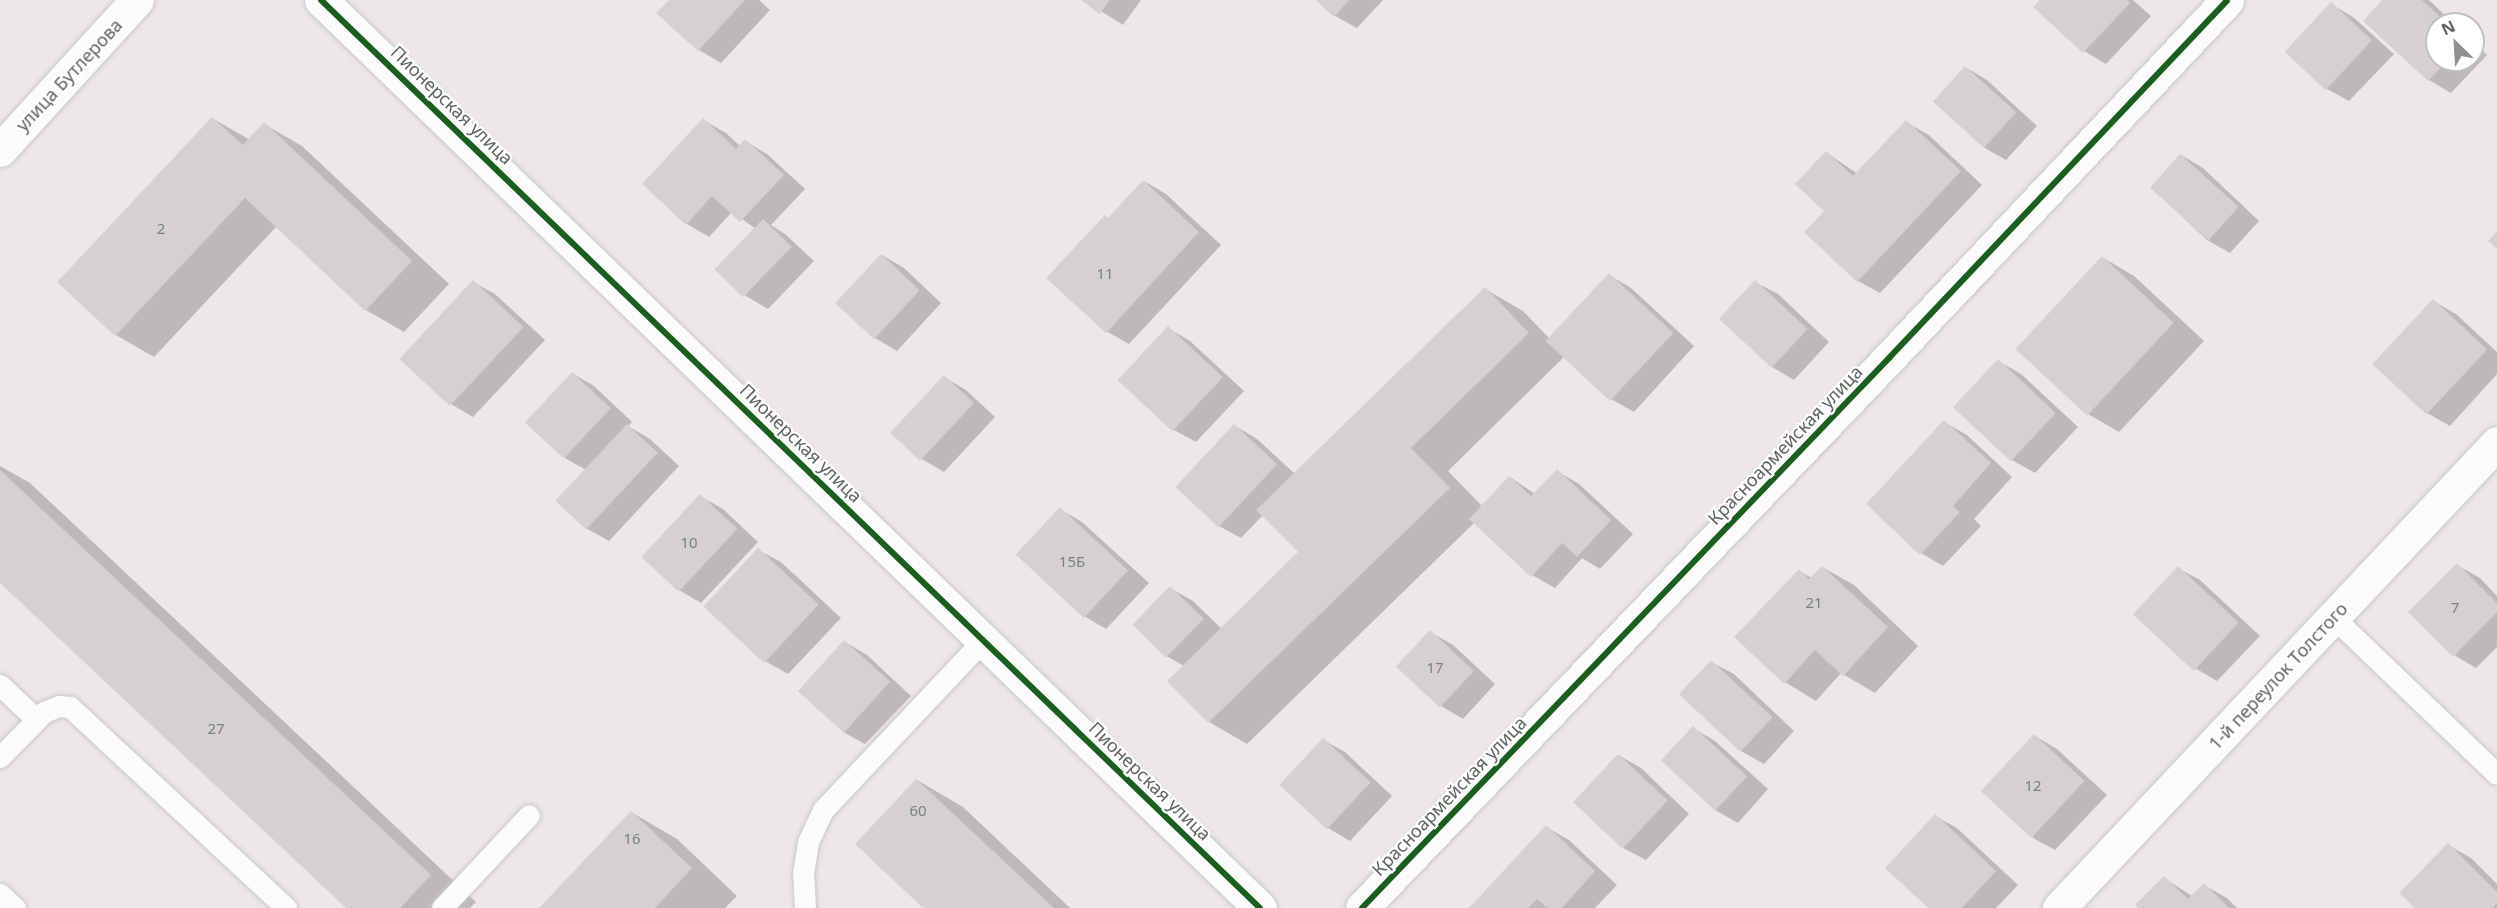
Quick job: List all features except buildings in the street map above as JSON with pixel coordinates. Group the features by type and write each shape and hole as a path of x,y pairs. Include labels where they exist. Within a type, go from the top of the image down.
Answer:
{"street":[{"name":"улица Бутлерова","path":"0,150 137,0"},
{"name":"Пионерская улица","path":"321,0 1260,908"},
{"name":"Красноармейская улица","path":"1362,908 1881,367 2227,0"},
{"name":"1-й переулок Толстого","path":"2059,908 2497,443"}],"lane":[{"path":"2333,617 2497,774"},
{"path":"805,908 802,874 808,842 823,810 983,640"},
{"path":"0,685 36,719"},
{"path":"0,757 36,719 52,708 70,707 286,908"},
{"path":"442,908 529,815"},
{"path":"0,894 15,908"}],"cycle path":[{"path":"321,0 1260,908"},
{"path":"1362,908 1889,358 2227,0"}]}
